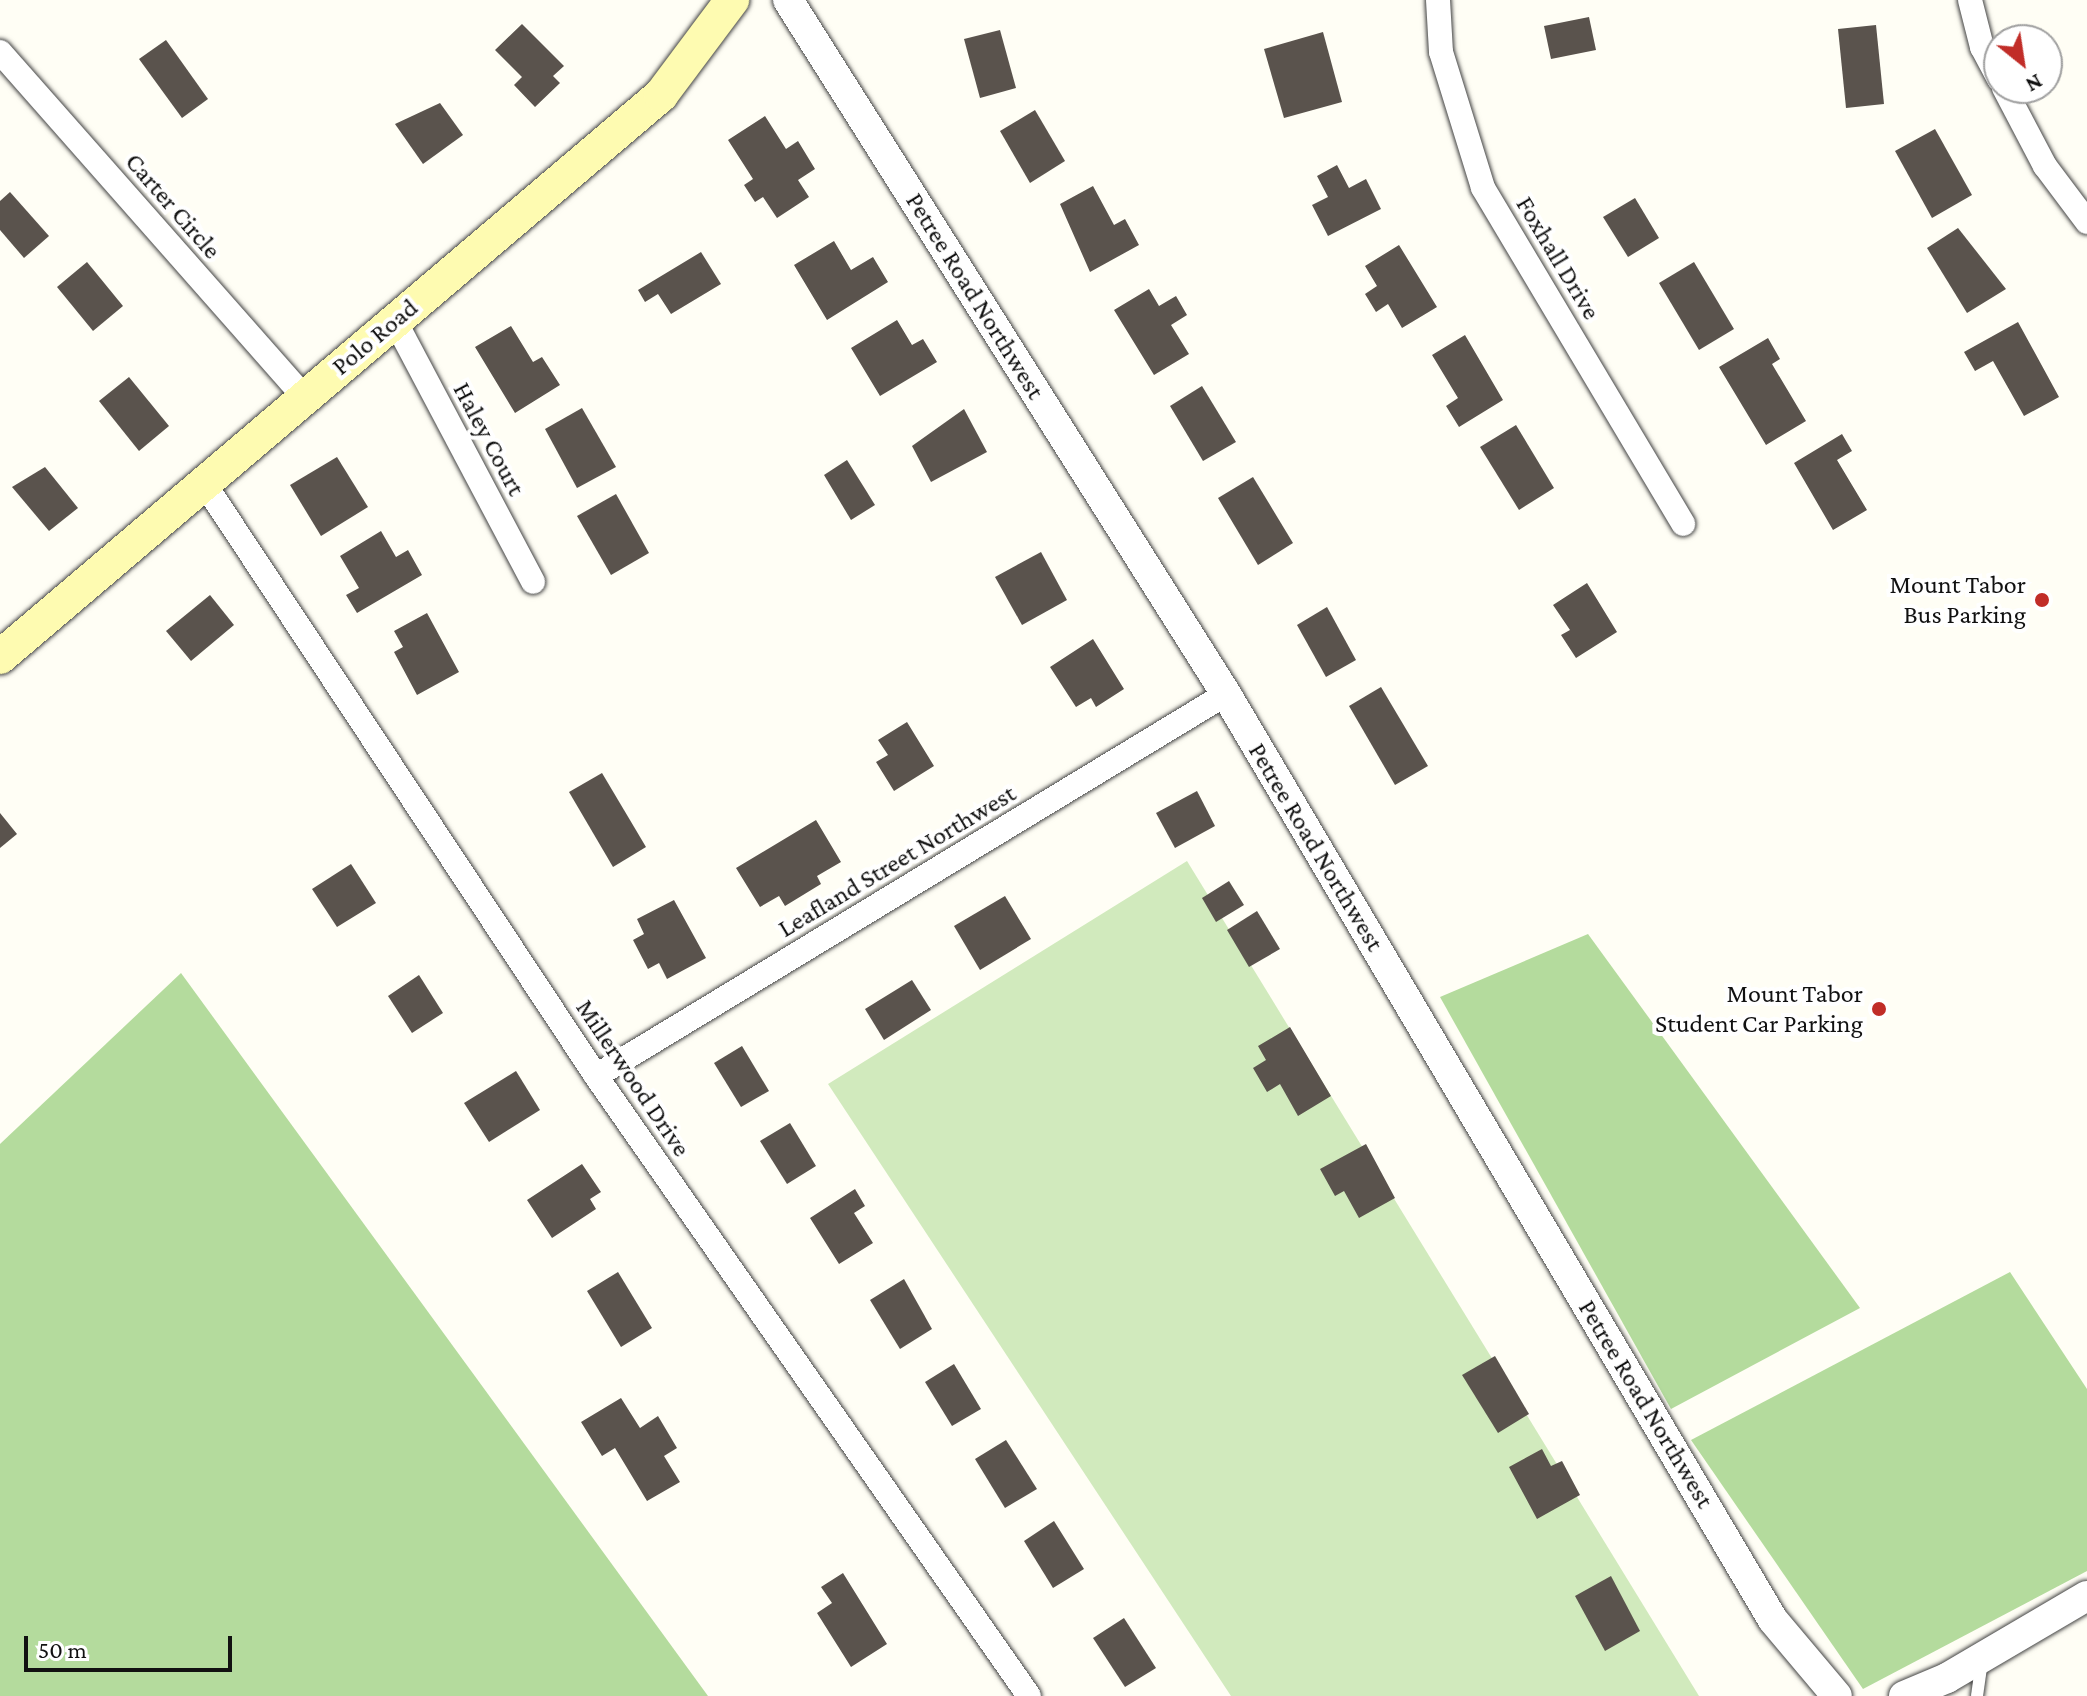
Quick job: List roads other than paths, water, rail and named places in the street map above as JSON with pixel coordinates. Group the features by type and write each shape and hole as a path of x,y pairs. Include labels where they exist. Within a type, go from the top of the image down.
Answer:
{"main road":[{"name":"Polo Road","path":"0,657 661,95 732,0"}],"street":[{"name":"Petree Road Northwest","path":"788,0 1226,694 1773,1620 1837,1696"},
{"name":"Foxhall Drive","path":"1438,0 1441,52 1483,188 1683,524"},
{"path":"1970,0 1983,35"},
{"name":"Carter Circle","path":"0,52 304,397"},
{"path":"2012,104 2045,166 2087,222"},
{"name":"Haley Court","path":"395,321 533,582"},
{"name":"Millerwood Drive","path":"204,483 596,1076 1029,1696"},
{"name":"Leafland Street Northwest","path":"596,1076 1226,694"},
{"path":"1904,1696 1983,1657 2087,1596"}],"lane":[{"path":"1977,1696 1983,1657"}],"place":[{"name":"Mount Tabor Bus Parking","path":"2042,600"},
{"name":"Mount Tabor Student Car Parking","path":"1879,1009"}]}
